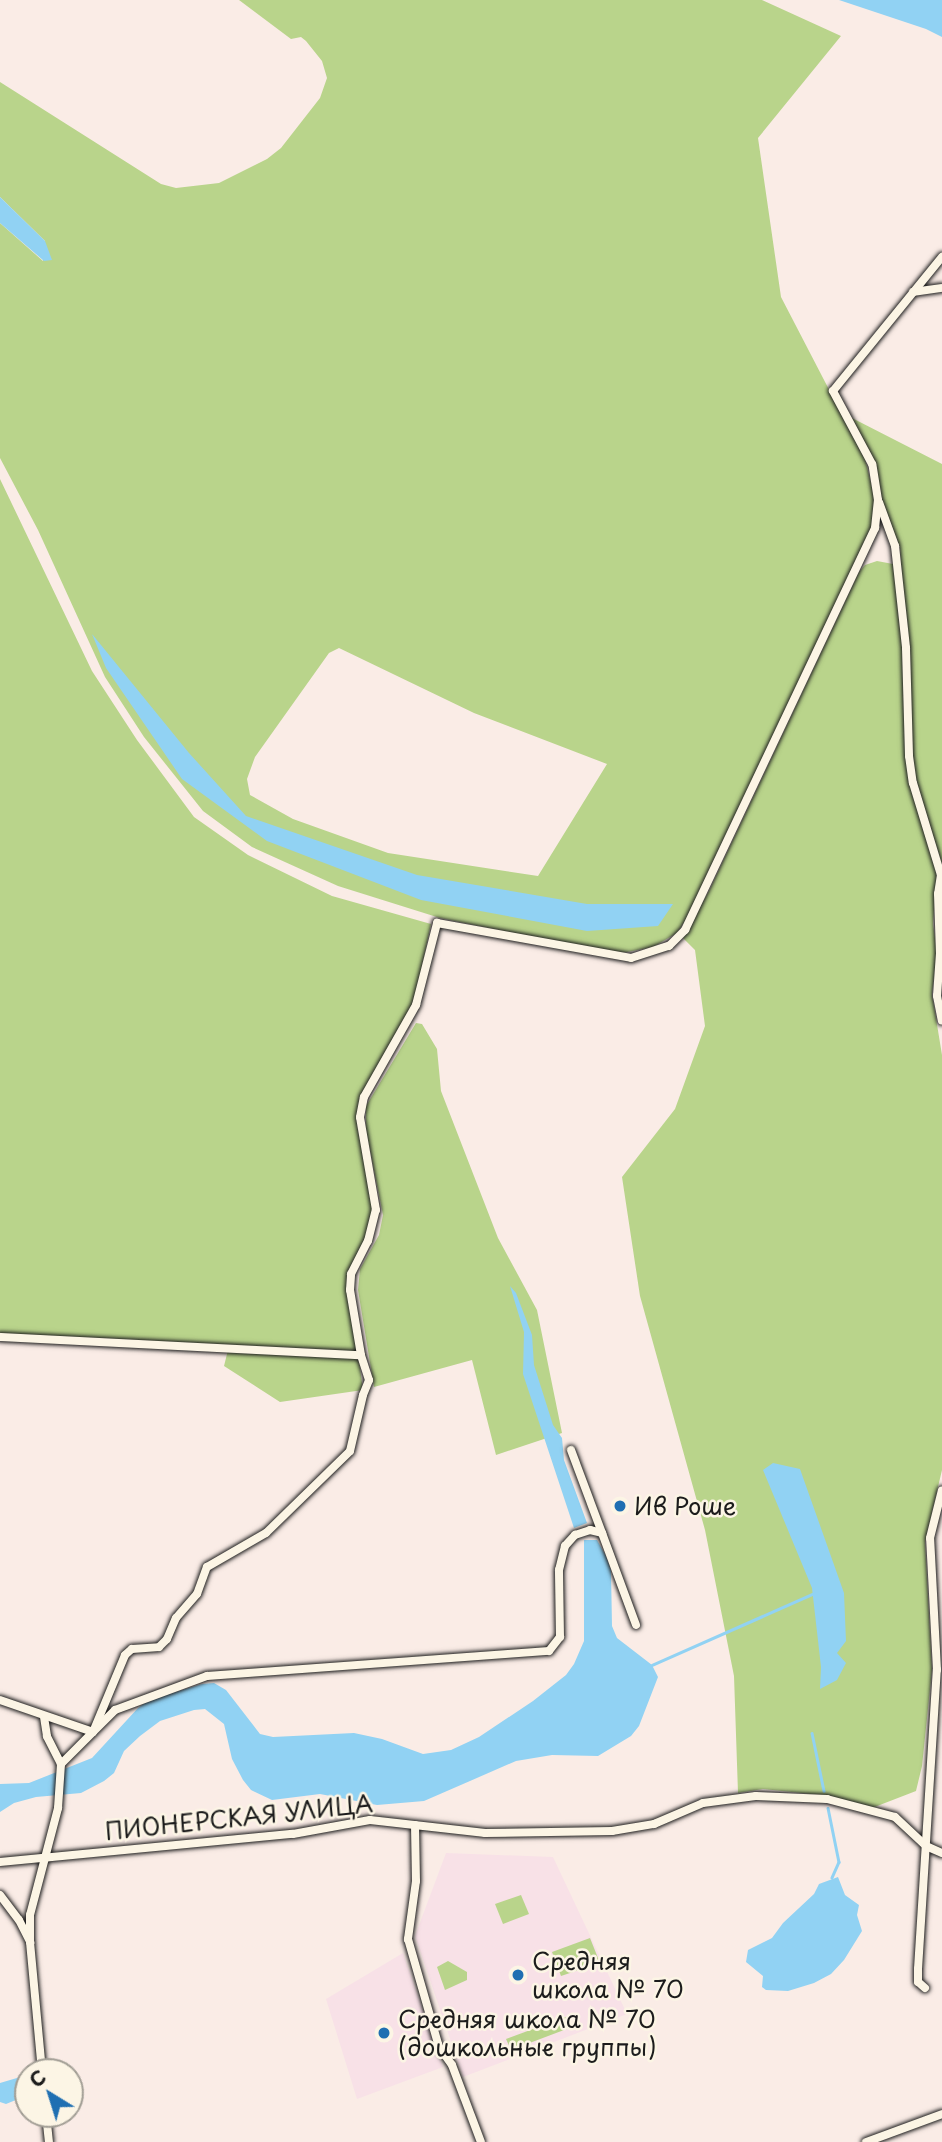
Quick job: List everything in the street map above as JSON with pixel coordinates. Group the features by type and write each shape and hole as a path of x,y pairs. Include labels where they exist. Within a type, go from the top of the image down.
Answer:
{"street":[{"path":"942,257 833,391 872,464 878,500 895,546 906,648 909,755 914,783 941,875 938,894 940,953 937,996 942,1021"},
{"path":"913,292 942,288"},
{"path":"93,1732 125,1655 132,1649 159,1647 167,1639 176,1618 197,1594 207,1567 266,1533 350,1451 369,1380 361,1356 350,1290 351,1274 368,1241 376,1210 360,1116 364,1097 416,1005 437,923 631,958 657,951 679,938 861,560 874,528 878,500"},
{"path":"0,1337 361,1356"},
{"path":"571,1450 636,1625"},
{"path":"925,1989 918,1982 918,1976 937,1671 930,1538 942,1490"},
{"path":"61,1764 114,1710 207,1676 549,1651 560,1637 559,1570 565,1546 575,1535 590,1530 602,1533"},
{"path":"0,1700 93,1732"},
{"path":"41,2058 30,1915 48,1856 58,1808 61,1764 47,1736 44,1717"},
{"name":"ПИОНЕРСКАЯ УЛИЦА","path":"0,1862 293,1834 370,1819 485,1833 612,1831 654,1824 703,1803 756,1796 827,1799 895,1817 926,1846 942,1853"},
{"path":"415,1825 416,1881 408,1939 439,2047 452,2065 481,2142"},
{"path":"0,1895 19,1920 30,1942"},
{"path":"866,2142 942,2114"}],"shaded area":[{"name":"Средняя школа № 70","path":"446,1853 553,1857 627,2014 463,2077 415,1936"},
{"name":"Средняя школа № 70 (дошкольные группы)","path":"403,1953 443,2067 357,2099 326,1999"}],"green space":[{"path":"239,0 762,0 841,36 758,138 781,297 865,459 875,499 872,527 686,919 677,933 653,947 617,954 440,918 338,886 252,847 203,811 144,737 105,677 38,530 0,458 0,223 43,261 45,241 0,197 0,82 161,184 176,188 219,183 267,159 281,148 320,98 327,78 322,61 301,37 291,39","holes":["339,648 474,713 607,764 538,876 388,853 293,819 250,795 247,779 255,757 329,653"]},
{"path":"852,418 942,464 942,864 916,782 912,755 900,547 880,499 875,464"},
{"path":"0,479 92,671 137,740 194,817 248,855 332,896 431,924 414,1003 358,1105 357,1125 375,1212 371,1229 347,1274 363,1390 280,1402 224,1366 228,1350 0,1336"},
{"path":"877,561 893,564 902,646 906,754 937,868 933,924 937,952 932,994 942,1055 942,1470 925,1542 932,1670 922,1766 916,1791 872,1808 830,1796 763,1789 738,1793 734,1676 705,1530 640,1296 622,1177 675,1109 705,1026 695,950 683,938 709,891 859,572 865,565"},
{"path":"416,1023 422,1024 437,1049 441,1091 498,1238 537,1310 562,1433 496,1455 472,1360 374,1387 358,1290 360,1269 379,1235 383,1215 366,1130 366,1106"},
{"path":"521,1895 529,1914 503,1924 495,1904"},
{"path":"590,1938 600,1963 561,1976 552,1952"},
{"path":"448,1961 467,1972 467,1980 445,1990 437,1967"},
{"path":"568,2016 572,2027 511,2050 506,2039"}],"water":[{"path":"839,0 942,0 942,37 926,29"},
{"path":"0,197 45,241 52,260 44,261 0,223"},
{"path":"92,634 189,753 246,816 417,875 587,904 673,904 658,926 587,931 421,900 267,841 182,779 106,668"},
{"path":"510,1286 516,1293 532,1335 534,1365 553,1425 562,1438 564,1460 587,1523 574,1528 523,1374 524,1332"},
{"path":"773,1463 800,1469 844,1593 846,1641 837,1653 846,1663 837,1680 820,1689 821,1667 812,1588 763,1470"},
{"path":"584,1540 597,1540 607,1558 611,1571 612,1626 617,1638 652,1665 658,1677 639,1726 631,1736 598,1756 552,1755 516,1761 424,1801 377,1805 320,1794 272,1800 251,1790 243,1780 232,1759 224,1724 205,1709 194,1710 160,1721 140,1736 124,1751 114,1773 104,1781 81,1793 36,1797 14,1803 0,1812 0,1784 29,1783 92,1758 138,1708 149,1700 202,1684 214,1683 226,1690 260,1734 273,1737 354,1733 382,1739 423,1754 451,1750 479,1737 533,1701 566,1675 574,1664 584,1641"},
{"path":"838,1877 845,1895 859,1905 857,1915 862,1931 844,1960 831,1974 814,1983 788,1991 766,1990 762,1987 763,1976 746,1962 748,1950 772,1938 783,1923 814,1894 819,1884"},
{"path":"14,2079 14,2101 6,2104 0,2102 0,2083"}],"waterway":[{"path":"652,1665 812,1594"},
{"path":"812,1733 824,1791"},
{"path":"828,1808 839,1862 832,1878"}],"place":[{"name":"Ив Роше","path":"620,1506"},
{"name":"Средняя школа № 70","path":"518,1975"},
{"name":"Средняя школа № 70 (дошкольные группы)","path":"384,2033"}]}
